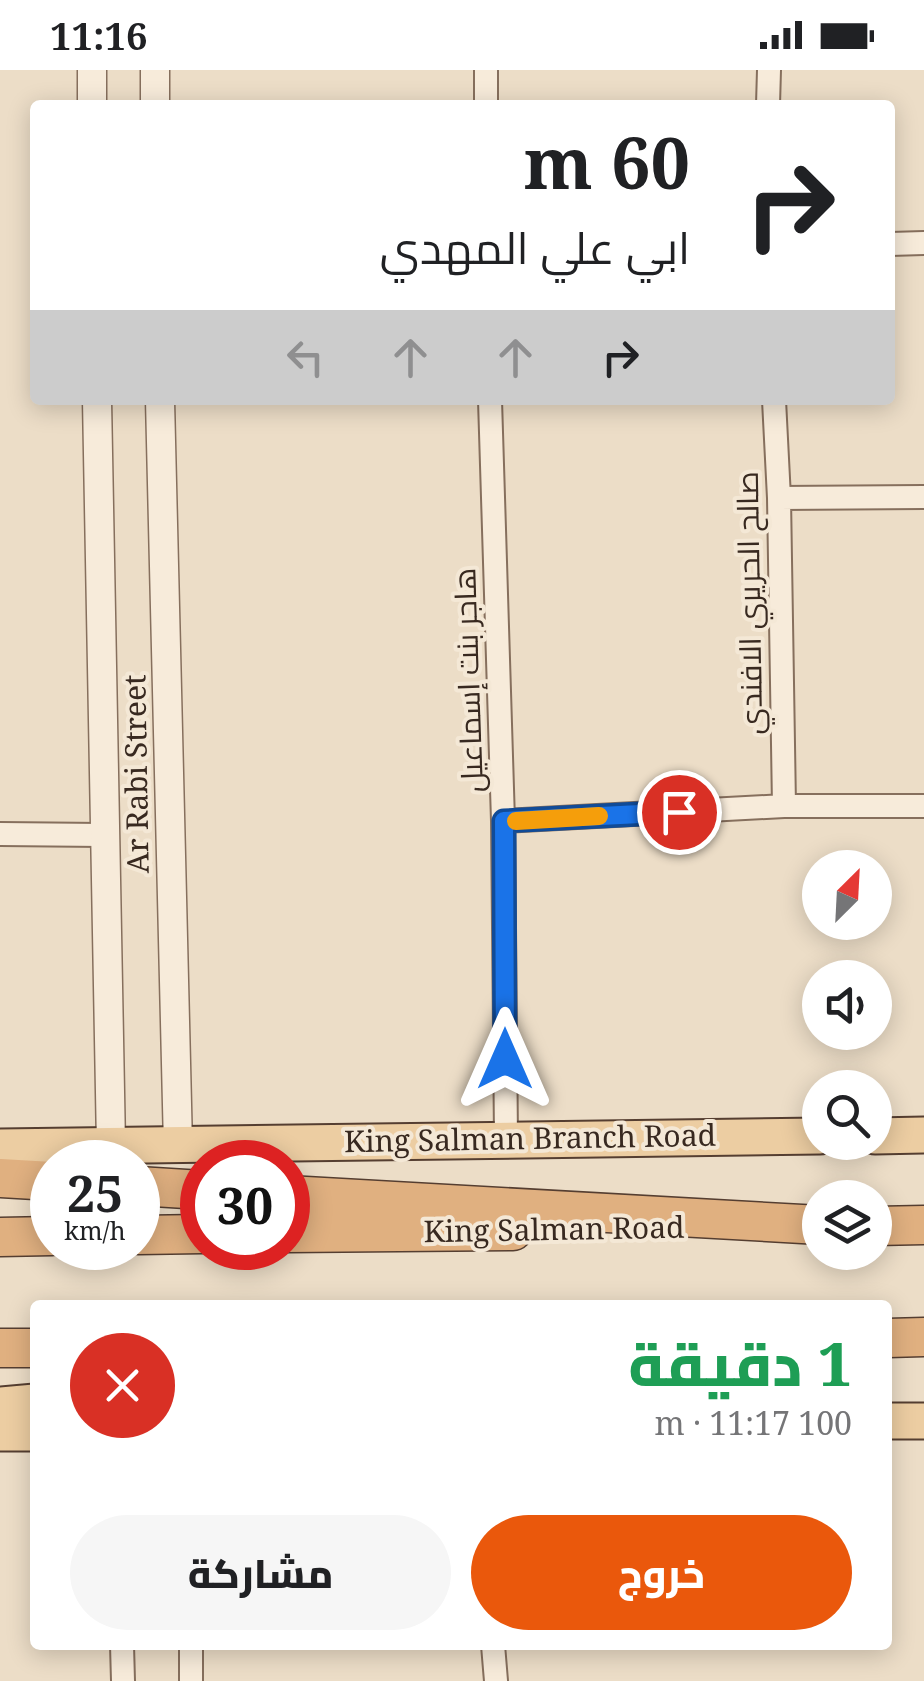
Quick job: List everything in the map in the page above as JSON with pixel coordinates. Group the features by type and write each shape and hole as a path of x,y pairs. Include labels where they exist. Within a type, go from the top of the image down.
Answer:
{"highway":[{"path":"0,1178 30,1180"},
{"path":"310,1196 802,1225"},
{"name":"King Salman Road","path":"310,1233 802,1226"},
{"path":"892,1226 924,1226"},
{"path":"0,1237 30,1236"},
{"path":"892,1338 924,1337"},
{"path":"0,1348 30,1348"}],"main road":[{"name":"King Salman Branch Road","path":"160,1146 802,1136"},
{"path":"892,1136 924,1136"},
{"name":"King Salman Branch Road","path":"0,1147 30,1146"},
{"path":"0,1404 30,1402"},
{"path":"892,1421 924,1421"},
{"path":"0,1433 30,1433"}],"street":[{"path":"92,70 92,100"},
{"path":"155,70 156,100"},
{"path":"486,70 486,100"},
{"path":"768,100 769,70"},
{"path":"895,244 924,243"},
{"name":"Ar Rabi Street","path":"97,405 111,1140"},
{"name":"Ar Rabi Street","path":"160,405 178,1146"},
{"name":"هاجر بنت إسماعيل","path":"490,405 504,821 506,1138"},
{"name":"صالح الحريري الافندي","path":"774,405 784,806"},
{"path":"779,498 924,498"},
{"path":"504,821 784,806 924,806"},
{"path":"0,834 104,835"},
{"path":"122,1650 123,1681"},
{"path":"191,1650 191,1681"},
{"path":"493,1650 496,1681"}],"slow traffic":[{"path":"516,821 599,816"}],"route":[{"path":"505,1059 504,821 679,812"}]}
